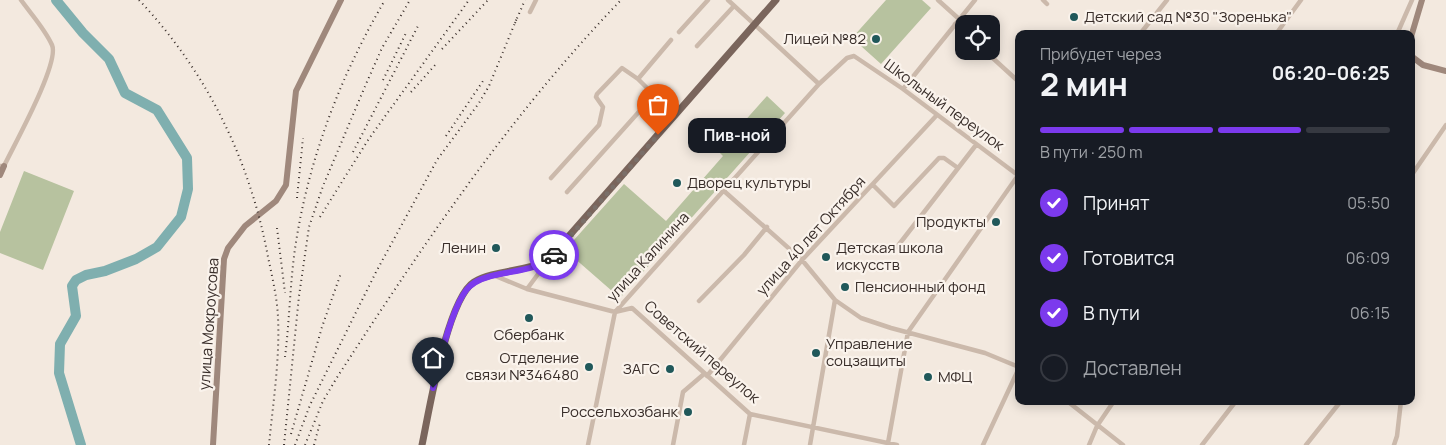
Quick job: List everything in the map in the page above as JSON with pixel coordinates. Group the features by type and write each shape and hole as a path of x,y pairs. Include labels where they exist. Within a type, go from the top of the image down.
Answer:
{"main road":[{"path":"422,445 438,366 448,333 465,291 476,281 493,275 532,268 548,261 776,0"}],"street":[{"path":"0,175 2,166 48,75 53,57 52,46 22,0"},
{"name":"улица Мокроусова","path":"213,445 224,259 228,248 245,226 276,201 286,184 296,91 341,0"},
{"path":"530,12 536,0"},
{"path":"679,32 708,0"},
{"path":"728,0 820,84"},
{"path":"938,0 955,15"},
{"path":"962,15 975,0"},
{"path":"1143,30 1167,0"},
{"path":"1279,30 1302,0"},
{"path":"1399,30 1412,0"},
{"path":"1413,30 1422,0"},
{"path":"697,46 734,6"},
{"path":"903,89 955,24"},
{"path":"638,79 671,40"},
{"name":"Школьный переулок","path":"854,56 903,89 936,116 1015,173"},
{"name":"улица Калинина","path":"588,445 615,312 820,84 847,58 854,56"},
{"path":"1415,59 1423,65 1446,71"},
{"path":"994,60 1015,78"},
{"path":"551,178 601,120 603,107 596,97 597,94 622,68 638,79 675,116"},
{"path":"568,192 654,95"},
{"name":"улица 40 лет Октября","path":"672,445 683,392 706,375 802,260 936,116"},
{"path":"1415,170 1446,125"},
{"path":"897,247 976,145"},
{"path":"873,185 894,206 939,158 944,158 958,168"},
{"path":"888,444 908,332 1015,179"},
{"path":"724,191 767,227 802,260 835,300 861,318 986,353 1015,366"},
{"path":"700,301 744,255 767,227"},
{"path":"527,288 548,261"},
{"name":"Советский переулок","path":"493,275 527,288 615,312 632,308 750,414 897,445"},
{"path":"810,445 835,300"},
{"path":"983,445 1015,377"},
{"path":"1072,405 1123,445"},
{"path":"1089,445 1111,405"},
{"path":"1202,445 1233,405"},
{"path":"1306,445 1337,405"},
{"path":"1394,445 1397,436 1401,405"},
{"path":"744,445 750,414"}],"green space":[{"path":"886,0 922,0 931,8 881,64 852,38"},
{"path":"767,96 785,113 620,298 565,250 624,184 666,221 723,156 718,151"},
{"path":"24,171 74,191 43,270 0,253 0,232"}],"waterway":[{"path":"56,0 83,33 109,59 125,93 157,110 187,158 188,189 181,217 157,247 136,259 105,271 86,275 76,280 72,286 76,316 60,344 59,373 81,445"}],"railway":[{"path":"139,0 163,28 205,87 222,119 250,186 260,221 277,302 277,365 269,445"},
{"path":"285,357 291,281 297,236 311,174 330,114 342,85 369,28 385,0"},
{"path":"284,445 299,296 309,227 323,186 382,48 410,0"},
{"path":"320,217 368,140 469,0"},
{"path":"442,49 488,0"},
{"path":"515,23 525,0"},
{"path":"305,445 323,401 336,379 435,231 505,135 542,89 621,0"},
{"path":"295,445 310,405 376,272 437,160 479,103 489,86 517,18"},
{"path":"353,152 419,24"},
{"path":"383,80 407,31"},
{"path":"411,92 436,64"},
{"path":"446,136 485,78"},
{"path":"297,198 303,138"},
{"path":"277,228 285,293"},
{"path":"291,434 322,327 341,273"},
{"path":"314,445 320,423"}],"way so far":[{"path":"554,255 658,135"}],"place":[{"name":"Детский сад №30 \"Зоренька\"","path":"1074,17"},
{"name":"Лицей №82","path":"876,39"},
{"name":"Пив-ной","path":"658,135"},
{"name":"Дворец культуры","path":"677,183"},
{"name":"Продукты","path":"996,222"},
{"name":"Ленин","path":"496,248"},
{"name":"Детская школа искусств","path":"826,257"},
{"name":"Пенсионный фонд","path":"845,287"},
{"name":"Сбербанк","path":"529,318"},
{"name":"Управление соцзащиты","path":"816,353"},
{"name":"Отделение связи №346480","path":"589,367"},
{"name":"ЗАГС","path":"670,369"},
{"name":"МФЦ","path":"928,377"},
{"name":"Россельхозбанк","path":"688,412"}],"route":[{"path":"433,388 448,333 458,306 470,285 493,275 532,268 548,261 554,255"}]}
